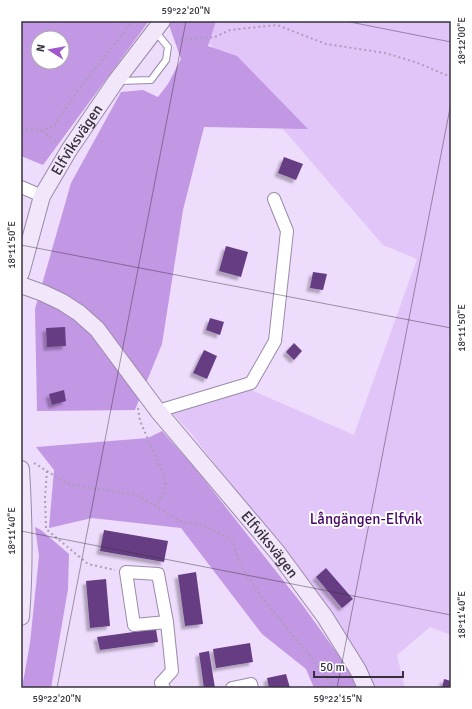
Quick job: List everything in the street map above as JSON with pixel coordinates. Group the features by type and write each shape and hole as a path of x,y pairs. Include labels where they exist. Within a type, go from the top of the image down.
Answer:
{"street":[{"name":"Elfviksvägen","path":"21,273 42,196 69,150 116,81 158,26"},
{"path":"21,187 42,196"},
{"path":"158,411 251,383 275,341 287,231 274,200"},
{"name":"Elfviksvägen","path":"21,285 37,290 62,302 97,329 158,411 277,552 325,617 358,670 366,688"},
{"path":"21,617 24,557 24,509 27,466"},
{"path":"163,686 172,671 167,622 158,574 126,572 134,625 167,622"},
{"path":"232,688 251,684 252,688"}],"lane":[{"path":"116,81 151,80 166,60 168,47 158,26"}],"path":[{"path":"21,130 32,129 42,131 54,126 79,89 133,21"},
{"path":"168,47 181,40 215,37 230,30 277,25 326,44 384,53 415,62 451,77"},
{"path":"138,407 140,421 160,465 166,486 158,506"},
{"path":"27,466 47,471 68,484 137,495 158,506 180,521 207,527 232,540 241,567 262,597 335,688"},
{"path":"47,471 45,497 46,529 88,564 126,572"}],"green space":[{"name":"Långängen-Elfvik","path":"190,21 451,21 451,635 430,627 397,655 405,688 370,688 262,524 190,432 165,405 240,385 354,435 417,259 383,245"}],"shaded area":[{"path":"21,21 149,21 43,165 21,156"},
{"path":"172,21 216,21 208,46 237,56 308,129 204,127 183,210 162,344 135,410 37,411 35,309 71,183 121,92 143,90 158,97 168,84 181,59 169,25"},
{"path":"162,431 195,468 301,603 350,671 356,688 314,688 306,669 262,634 181,528 92,518 49,528 54,470 36,447 148,438"},
{"path":"35,527 41,530 69,554 68,589 51,688 22,688 30,643 39,556"}],"building":[{"path":"284,157 303,164 296,180 278,173"},
{"path":"226,246 248,252 241,277 219,271"},
{"path":"313,272 327,274 323,290 310,288"},
{"path":"210,318 224,322 220,335 206,330"},
{"path":"65,327 66,346 47,347 46,328"},
{"path":"294,343 302,351 294,360 286,352"},
{"path":"204,350 217,356 207,379 193,373"},
{"path":"64,390 66,401 52,405 49,394"},
{"path":"104,530 168,541 164,562 100,551"},
{"path":"326,568 353,599 342,608 316,577"},
{"path":"196,572 203,624 185,626 178,575"},
{"path":"106,579 110,626 90,628 86,581"},
{"path":"156,629 158,642 100,650 97,637"},
{"path":"250,643 253,662 216,668 213,649"},
{"path":"209,651 215,688 204,688 199,653"},
{"path":"286,674 290,688 269,688 267,678"},
{"path":"444,679 451,681 451,688 442,688"}]}
